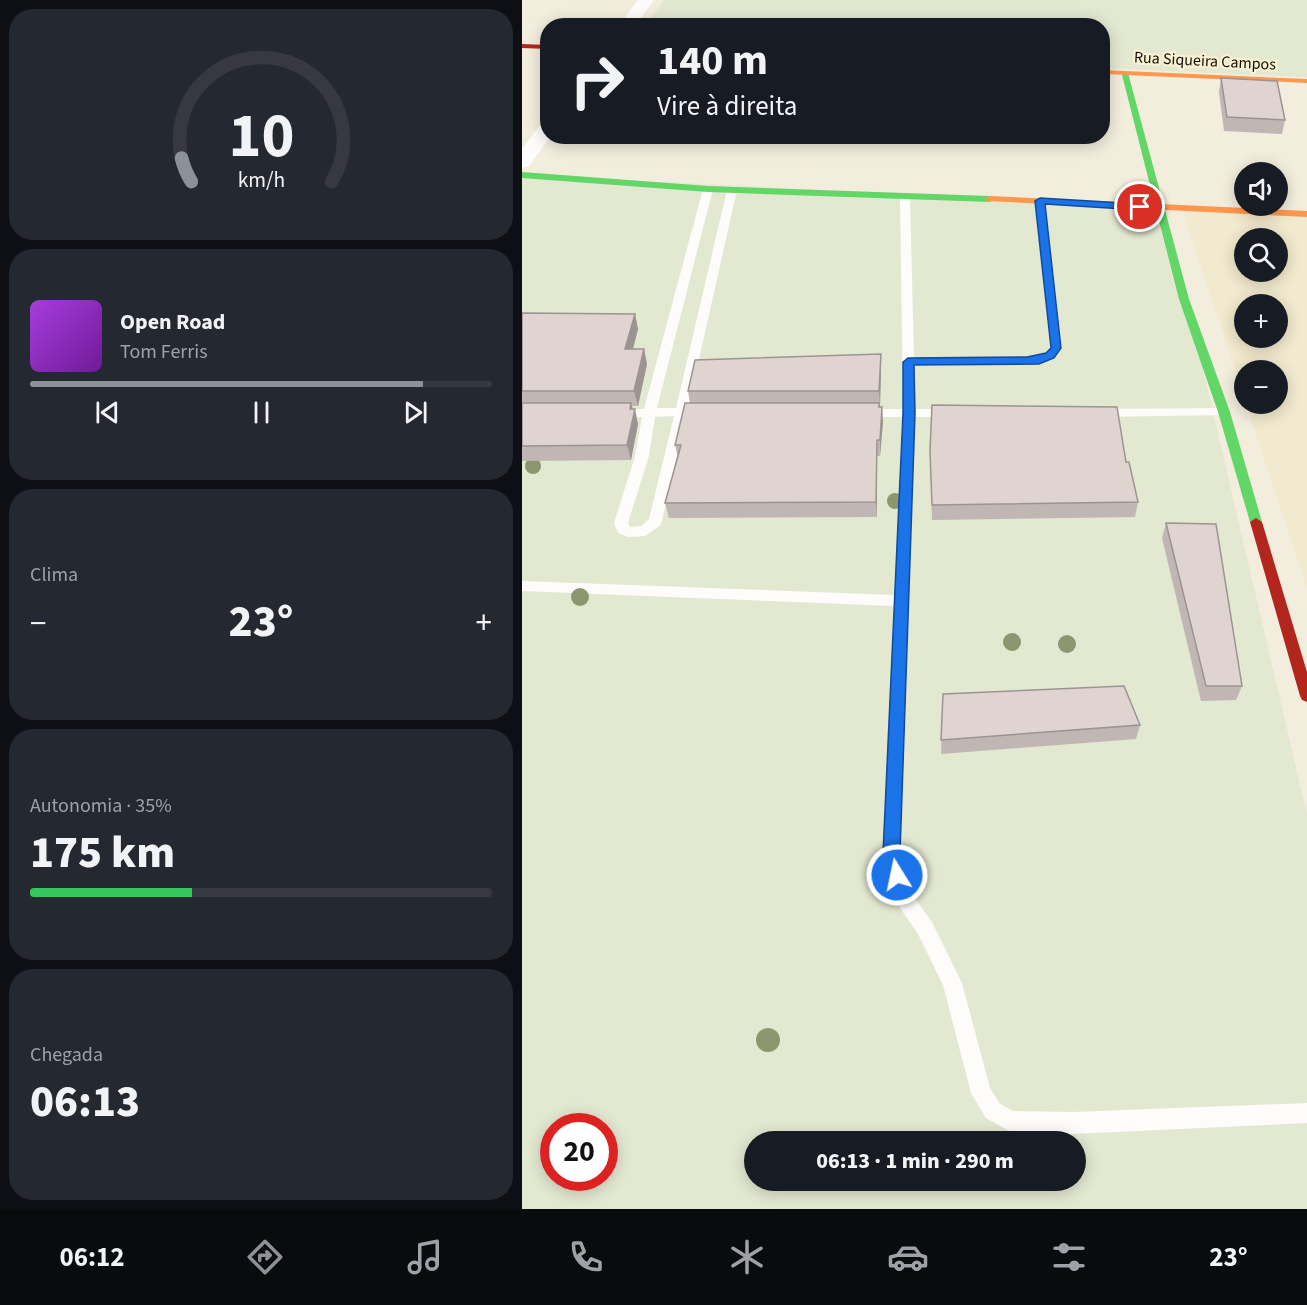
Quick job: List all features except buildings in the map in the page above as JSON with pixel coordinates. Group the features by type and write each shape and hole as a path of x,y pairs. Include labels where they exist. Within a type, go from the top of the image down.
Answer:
{"street":[{"path":"632,18 646,0"},
{"path":"522,46 540,47"},
{"name":"Rua Siqueira Campos","path":"1110,72 1307,81"},
{"path":"1124,73 1184,299 1224,412 1307,696"},
{"path":"522,162 540,138"},
{"path":"522,175 708,189 1040,201 1307,214"}],"lane":[{"path":"708,189 649,413 642,456 621,523 623,529 628,532 645,531 656,521 732,190"},
{"path":"905,196 909,413 892,854 903,896 925,927 952,983 981,1093 993,1111 1011,1121 1072,1123 1307,1113"},
{"path":"908,362 1031,361 1050,356 1056,348 1040,201"},
{"path":"603,413 704,412"},
{"path":"1084,413 1224,412"},
{"path":"852,413 967,413"},
{"path":"522,586 902,601"}],"shaded area":[{"path":"1182,208 1234,210 1234,216 1307,214 1307,588 1249,414 1288,414 1288,360 1234,360 1234,366"}],"green space":[{"path":"664,0 1307,0 1307,77 1110,68 1110,18 651,18"},
{"path":"522,175 1165,207 1307,815 1307,1209 522,1209"}],"traffic: fast":[{"path":"1124,73 1184,299 1224,412 1256,522"},
{"path":"522,175 708,189 990,199"}],"traffic: slow":[{"path":"1110,72 1307,81"},
{"path":"990,199 1307,214"}],"traffic: jam":[{"path":"522,46 540,47"},
{"path":"1256,522 1307,696"}],"route":[{"path":"897,875 892,854 909,413 908,362 1027,361 1050,356 1056,348 1040,201 1140,207"}]}
